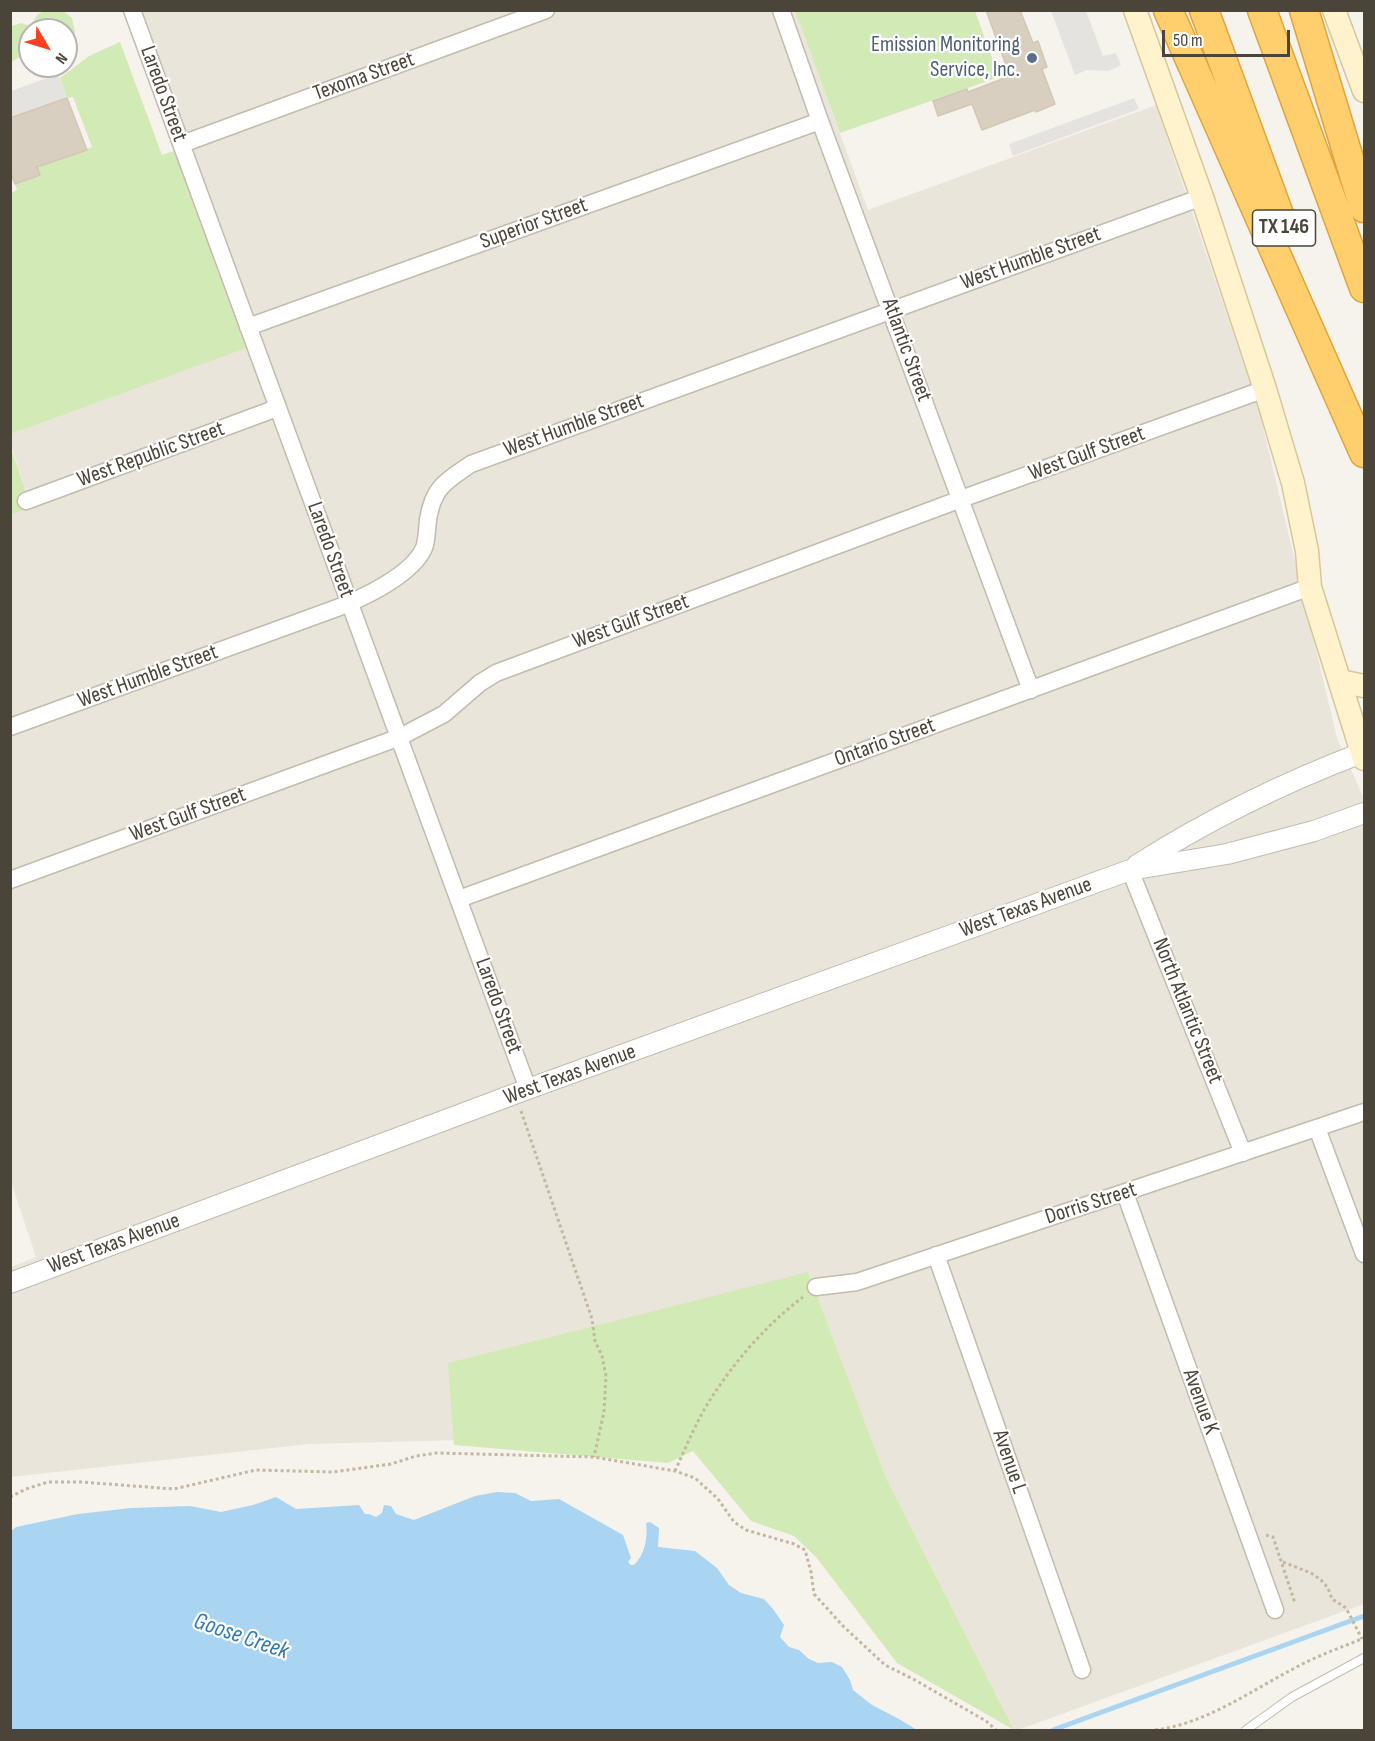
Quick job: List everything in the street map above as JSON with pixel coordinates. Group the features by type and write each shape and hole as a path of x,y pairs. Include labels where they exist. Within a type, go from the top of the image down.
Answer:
{"highway":[{"path":"1168,10 1365,453"},
{"name":"TX 146","path":"1204,10 1365,446"},
{"name":"TX 146","path":"1262,10 1365,288"},
{"path":"1304,10 1365,208"}],"main road":[{"path":"1135,10 1202,197 1265,389 1293,483 1307,551 1310,587 1364,754"},
{"path":"1334,10 1365,91"},
{"path":"1340,681 1365,686"}],"street":[{"name":"Laredo Street","path":"132,10 459,899 522,1092"},
{"name":"Texoma Street","path":"182,144 546,10"},
{"name":"Atlantic Street","path":"781,10 1031,690"},
{"name":"Superior Street","path":"248,327 820,121"},
{"name":"West Humble Street","path":"10,727 373,593 412,564 424,547 429,511 438,488 471,464 1202,197"},
{"name":"West Gulf Street","path":"10,880 400,737 444,714 480,683 496,673 961,499 1265,389"},
{"name":"West Republic Street","path":"26,501 277,408"},
{"name":"Ontario Street","path":"459,899 1310,587"},
{"name":"West Texas Avenue","path":"1130,870 1181,837 1270,791 1364,754"},
{"name":"West Texas Avenue","path":"10,1283 522,1092 1130,870 1227,854 1314,831 1365,813"},
{"name":"North Atlantic Street","path":"1130,870 1243,1153"},
{"name":"Dorris Street","path":"816,1287 857,1282 1365,1112"},
{"path":"1317,1128 1365,1254"},
{"name":"Avenue K","path":"1125,1193 1275,1610"},
{"name":"Avenue L","path":"936,1255 1082,1670"}],"lane":[{"path":"1246,1731 1292,1697 1365,1658"}],"path":[{"path":"522,1092 592,1319 595,1341 602,1356 606,1376 604,1412 594,1457"},
{"path":"675,1471 709,1402 735,1364 763,1333 816,1287"},
{"path":"10,1497 48,1482 81,1482 174,1489 256,1470 333,1473 391,1464 416,1456 437,1453 594,1457 675,1471 695,1478 718,1499 734,1522 746,1530 794,1544 805,1550 814,1594 843,1626 885,1665 986,1721 996,1731"},
{"path":"1250,1540 1267,1535 1273,1537 1295,1603"},
{"path":"1155,1731 1193,1722 1295,1667 1363,1639 1346,1608 1332,1599 1328,1588 1321,1580 1311,1573 1283,1562"}],"shaded area":[{"path":"123,11 795,11 868,210 1156,105 1259,410 1337,738 1364,799 1364,1604 1014,1730 886,1478 808,1272 575,1437 309,1444 11,1477 11,1267 36,1257 10,1179 10,515 31,507 11,445 11,434 245,347"},
{"path":"1051,11 1086,11 1103,56 1116,53 1121,65 1108,71 1087,70 1075,75"},
{"path":"47,78 60,78 67,98 11,118 11,91"},
{"path":"1134,98 1139,109 1013,156 1009,144"}],"green space":[{"path":"45,11 63,11 72,18 35,18"},
{"path":"795,11 975,11 999,77 840,133"},
{"path":"18,24 18,58 11,62 11,26"},
{"path":"120,42 162,155 174,151 246,348 11,434 11,193 17,190 15,184 39,175 37,167 92,147 73,97 67,98 60,78 78,78 78,64 89,56"},
{"path":"10,445 31,507 11,515 10,515"},
{"path":"808,1272 886,1478 1014,1730 897,1663 816,1557 794,1536 751,1521 693,1451 668,1463 454,1445 448,1363"}],"water":[{"name":"Goose Creek","path":"497,1492 515,1493 531,1501 559,1499 623,1535 631,1558 628,1562 631,1565 638,1561 643,1551 647,1534 646,1523 650,1522 659,1528 658,1547 695,1551 717,1568 729,1585 741,1593 764,1599 784,1625 780,1637 789,1647 799,1650 818,1663 832,1662 842,1667 853,1690 872,1705 917,1730 11,1730 10,1532 16,1527 78,1514 131,1508 190,1506 221,1512 276,1497 296,1509 359,1505 365,1514 376,1517 382,1513 384,1505 391,1506 396,1514 414,1520 475,1496"}],"building":[{"path":"986,10 1020,10 1033,43 1038,41 1047,67 1042,69 1055,104 982,130 972,104 938,116 933,101 967,89 968,92 1010,76"},
{"path":"67,98 87,150 37,167 40,175 15,184 10,172 10,118"}],"waterway":[{"path":"1053,1730 1364,1616"}],"place":[{"name":"Emission Monitoring Service, Inc.","path":"1032,58"}]}
